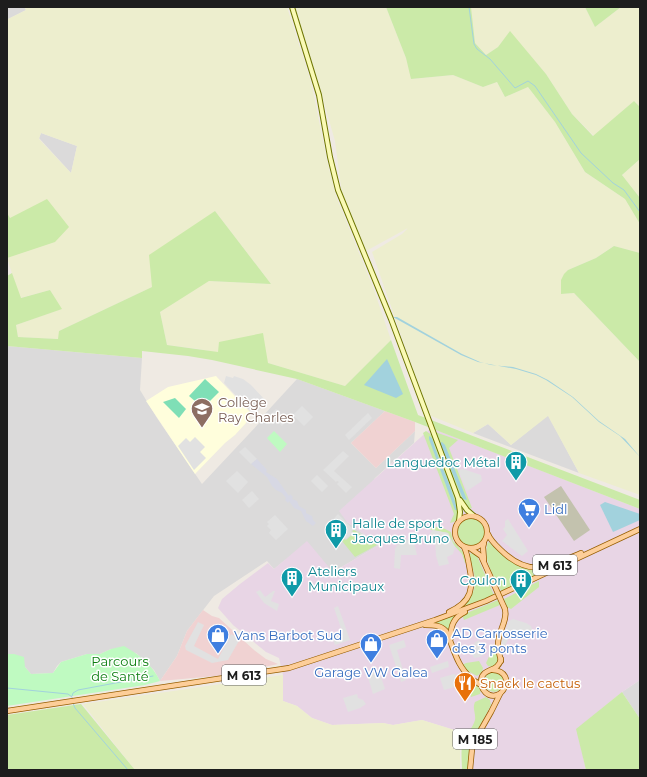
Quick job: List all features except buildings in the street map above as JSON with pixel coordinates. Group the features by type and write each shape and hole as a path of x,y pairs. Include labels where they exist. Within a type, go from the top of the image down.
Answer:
{"main road":[{"path":"485,563 478,553 459,544 455,534 455,528 459,521 469,516 479,518 486,526 488,534 483,551 485,563 506,614 499,636 498,646 502,670 507,682 501,693 493,695 489,694"},
{"name":"M 613","path":"7,711 276,671 302,664 479,604 640,529"},
{"name":"M 613","path":"488,534 493,542 517,563 532,568 542,568 564,561 629,534"},
{"path":"471,549 476,548 485,542"},
{"name":"M 613","path":"405,630 455,609 467,598 472,588 472,578 464,547"},
{"path":"452,646 451,627 458,616 519,586"},
{"name":"M 613","path":"405,630 425,625 438,626 442,628 446,631 457,662 468,675 481,685"},
{"path":"468,675 475,678 482,676 488,671 499,666 501,659"},
{"path":"493,670 497,670 504,674"},
{"path":"482,676 481,685 495,700 494,707"},
{"name":"M 185","path":"470,770 472,749 475,740 501,693"}],"street":[{"path":"292,7 319,95 338,190 346,213 381,293 458,498 464,508 474,516"},
{"path":"458,498 460,512 459,521"}],"shaded area":[{"path":"7,7 24,7 26,10 8,19 7,21"},
{"path":"24,7 287,7 311,82 336,196 374,290 391,340 345,386 268,363 199,349 167,345 160,312 193,290 209,281 271,284 215,211 152,287 59,331 59,339 18,337 16,325 61,309 50,290 20,298 7,258 10,219 7,213 7,21 8,19 26,10","holes":["41,133 77,146 71,173 39,139"]},
{"path":"294,7 386,7 406,58 412,79 453,75 483,87 497,82 505,97 528,87 555,122 585,172 625,199 640,224 640,253 614,246 596,258 568,270 561,294 574,293 640,362 640,495 579,473 548,416 511,445 488,424 473,433 429,415 372,252 402,234 408,228 366,251 342,194 335,141"},
{"path":"471,7 585,7 595,27 621,7 640,7 640,107 634,101 594,136 572,114 546,74 510,32 498,47 486,55 475,43"},
{"path":"41,133 77,146 71,173 39,138"},
{"path":"640,159 640,198 622,175"},
{"path":"7,346 142,358 140,390 157,418 202,484 263,419 262,417 297,379 385,411 351,443 376,468 415,431 414,443 375,478 347,522 379,545 333,572 285,560 274,569 267,561 214,596 187,631 177,656 160,681 154,670 136,653 111,649 100,654 87,654 61,662 53,673 31,674 14,654 7,654"},
{"name":"Collège Ray Charles","path":"216,376 251,414 246,423 235,435 225,443 195,474 146,401 168,387"},
{"path":"226,376 233,378 234,376 243,379 251,385 267,402 254,415 224,383"},
{"path":"302,406 313,417 304,426 293,415"},
{"path":"276,409 287,420 282,426 270,415"},
{"path":"385,411 415,422 415,431 376,468 351,443"},
{"path":"368,413 372,418 349,440 345,435"},
{"path":"548,415 579,473 473,433 488,424 511,445"},
{"path":"431,428 640,509 640,680 622,692 577,729 586,770 471,770 471,760 464,733 422,720 393,725 383,723 332,725 312,718 297,706 283,701 283,675 279,658 266,652 233,625 218,608 222,599 240,584 268,563 274,569 307,541 333,572 379,545 347,522 339,511"},
{"path":"195,437 205,447 200,452 206,458 194,470 178,446 186,438 190,442"},
{"path":"245,447 257,459 251,464 239,452"},
{"path":"343,451 349,456 334,471 352,487 346,493 337,484 339,482 336,482 323,470"},
{"path":"257,459 267,470 266,472 277,479 289,496 290,494 293,497 292,499 297,501 299,506 306,510 306,513 312,516 316,523 313,526 306,521 301,511 294,508 289,501 288,503 285,500 286,498 272,486 267,477 251,464"},
{"path":"463,469 481,475 482,481 467,491 458,470"},
{"path":"237,471 248,482 238,493 226,481"},
{"path":"317,475 328,486 322,492 311,481"},
{"path":"561,486 590,530 574,541 544,497"},
{"path":"252,491 259,499 249,508 242,500"},
{"path":"338,514 353,529 351,531 352,533 346,539 344,537 341,540 327,526"},
{"path":"275,515 288,529 276,540 269,533 271,530 267,526 269,524 267,522"},
{"path":"508,519 528,551 522,556 502,541 507,535 503,529 505,527 505,521"},
{"path":"433,530 448,533 455,547 453,554 447,557 449,564 439,566 436,556 435,539 430,533"},
{"path":"406,539 413,539 417,555 401,555 400,569 394,568 395,549 398,544"},
{"path":"260,590 265,597 275,591 271,601 279,604 277,611 264,603 256,592"},
{"path":"338,606 350,640 335,645 332,637 343,634 334,608"},
{"path":"203,610 212,616 219,618 266,659 278,664 227,675 160,681 177,656 187,631"},
{"path":"513,619 531,626 534,635 521,639 518,630 511,633 504,648 501,644 503,636 509,621"},
{"path":"198,622 204,625 194,646 218,659 231,634 240,639 228,660 212,663 186,650 185,646"},
{"path":"404,640 406,647 397,650 406,680 401,682 389,645"},
{"path":"479,640 485,653 480,657 474,658 470,650 476,647 474,643"},
{"path":"448,661 449,667 432,673 430,667"},
{"path":"379,671 385,689 373,694 367,674"},
{"path":"454,674 459,677 461,685 444,690 440,678"},
{"path":"283,675 283,701 297,706 312,718 332,725 383,723 393,725 422,720 464,733 460,742 460,770 135,770 83,704"},
{"path":"640,680 640,719 622,692"},
{"path":"357,694 358,698 363,700 366,704 360,708 348,712 343,698"}],"green space":[{"path":"386,7 471,7 475,43 486,55 498,47 510,31 546,74 572,114 593,136 634,101 640,107 640,159 622,175 640,198 640,224 625,199 585,172 555,122 528,87 505,97 497,82 483,87 453,75 411,79 406,58"},
{"path":"585,7 621,7 595,27"},
{"path":"47,199 69,227 55,242 7,258 7,213 10,218"},
{"path":"215,211 271,284 209,281 160,312 167,345 218,352 219,342 263,333 268,363 345,386 391,340 418,415 640,500 640,509 415,422 297,379 188,356 142,351 142,358 7,346 7,276 12,273 21,298 50,290 62,309 16,325 18,337 58,339 59,331 152,287 149,255"},
{"path":"614,246 640,253 640,362 574,293 561,294 561,280 568,270 596,258"},
{"path":"205,379 219,392 203,408 189,396"},
{"path":"175,398 186,409 179,418 163,402"},
{"path":"274,431 287,444 280,452 267,438"},
{"path":"426,431 433,436 453,489 458,511 458,519 454,522 450,523 454,514 423,433"},
{"path":"435,432 458,440 449,448 472,508 468,509 461,499"},
{"path":"471,518 481,522 485,532 481,542 471,546 461,542 457,532 461,522"},
{"path":"430,526 443,528 451,532 453,541 465,554 466,563 462,554 452,543 448,533 431,530"},
{"path":"354,530 377,545 355,557 342,541 344,539 346,540 354,533 352,531"},
{"path":"488,542 503,555 519,565 535,569 548,570 502,592 492,574 488,561"},
{"path":"473,553 477,556 494,595 460,608 472,595 474,589 475,577 469,554"},
{"path":"539,581 539,587 511,609 507,607 504,599"},
{"path":"498,600 500,605 464,620 462,615"},
{"path":"456,615 450,623 449,630 441,625 433,623"},
{"path":"495,644 499,659 498,663 492,667 488,666 486,663"},
{"name":"Parcours de Santé","path":"124,646 145,661 160,681 145,685 7,706 7,654 14,654 24,657 25,667 31,674 53,673 61,662 87,654 100,654 111,649"},
{"path":"479,661 483,668 482,672 477,676 466,670 462,665 466,663"},
{"path":"494,672 501,675 504,682 501,689 494,692 487,689 484,682 487,675"},
{"path":"464,677 479,686 481,689 480,694 471,697"},
{"path":"622,692 640,719 640,770 586,770 576,729"},
{"path":"486,697 490,700 491,705 479,728 470,752 468,770 462,770 462,746 464,739 475,720 475,702"},
{"path":"81,704 135,770 7,770 7,715"}],"water":[{"path":"393,317 397,317 462,354 484,363 478,362 461,355"},
{"path":"387,359 403,394 396,398 364,385"},
{"path":"497,366 513,367 536,374 548,380 573,397 599,421 625,439 640,457 620,436 599,422 572,397 546,380 536,375 516,369"},
{"path":"429,436 432,438 457,510 455,510"},
{"path":"442,442 445,445 467,500 463,499 440,443"},
{"path":"605,502 640,514 640,520 613,532 600,505"}],"waterway":[{"path":"469,7 474,44 477,49 490,59 515,88 528,81 535,86 581,153 613,183 624,190 640,212"},
{"path":"72,696 73,693 78,690 153,676"},
{"path":"7,688 68,694 73,700"},
{"path":"73,703 75,708 128,770"}],"place":[{"name":"Collège Ray Charles","path":"202,428"},
{"name":"Languedoc Métal","path":"516,482"},
{"name":"Lidl","path":"529,528"},
{"name":"Halle de sport Jacques Bruno","path":"336,550"},
{"name":"Ateliers Municipaux","path":"292,598"},
{"name":"Coulon","path":"521,600"},
{"name":"Vans Barbot Sud","path":"218,654"},
{"name":"AD Carrosserie des 3 ponts","path":"437,660"},
{"name":"Garage VW Galea","path":"371,664"},
{"name":"Snack le cactus","path":"465,702"}]}
